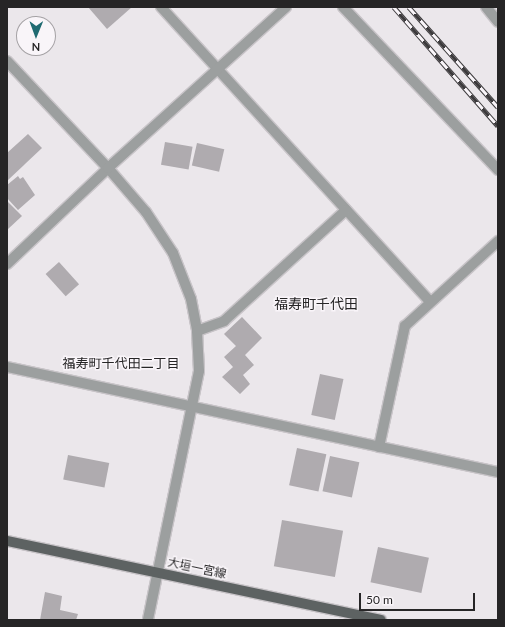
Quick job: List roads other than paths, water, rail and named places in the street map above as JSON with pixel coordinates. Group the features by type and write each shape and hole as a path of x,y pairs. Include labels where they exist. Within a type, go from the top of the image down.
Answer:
{"main road":[{"name":"大垣一宮線","path":"7,540 381,620"}],"street":[{"path":"161,7 430,302"},
{"path":"7,264 108,168 286,7"},
{"path":"343,7 498,170"},
{"path":"486,7 498,22"},
{"path":"7,61 108,168 146,212 173,253 191,299 198,331 199,371 148,620"},
{"path":"198,331 224,321 346,210"},
{"path":"379,447 405,326 498,242"},
{"path":"7,367 498,472"}],"railway":[{"path":"394,7 498,126"},
{"path":"409,7 498,107"}],"district":[{"name":"福寿町千代田","path":"316,304"},
{"name":"福寿町千代田二丁目","path":"121,363"}]}
